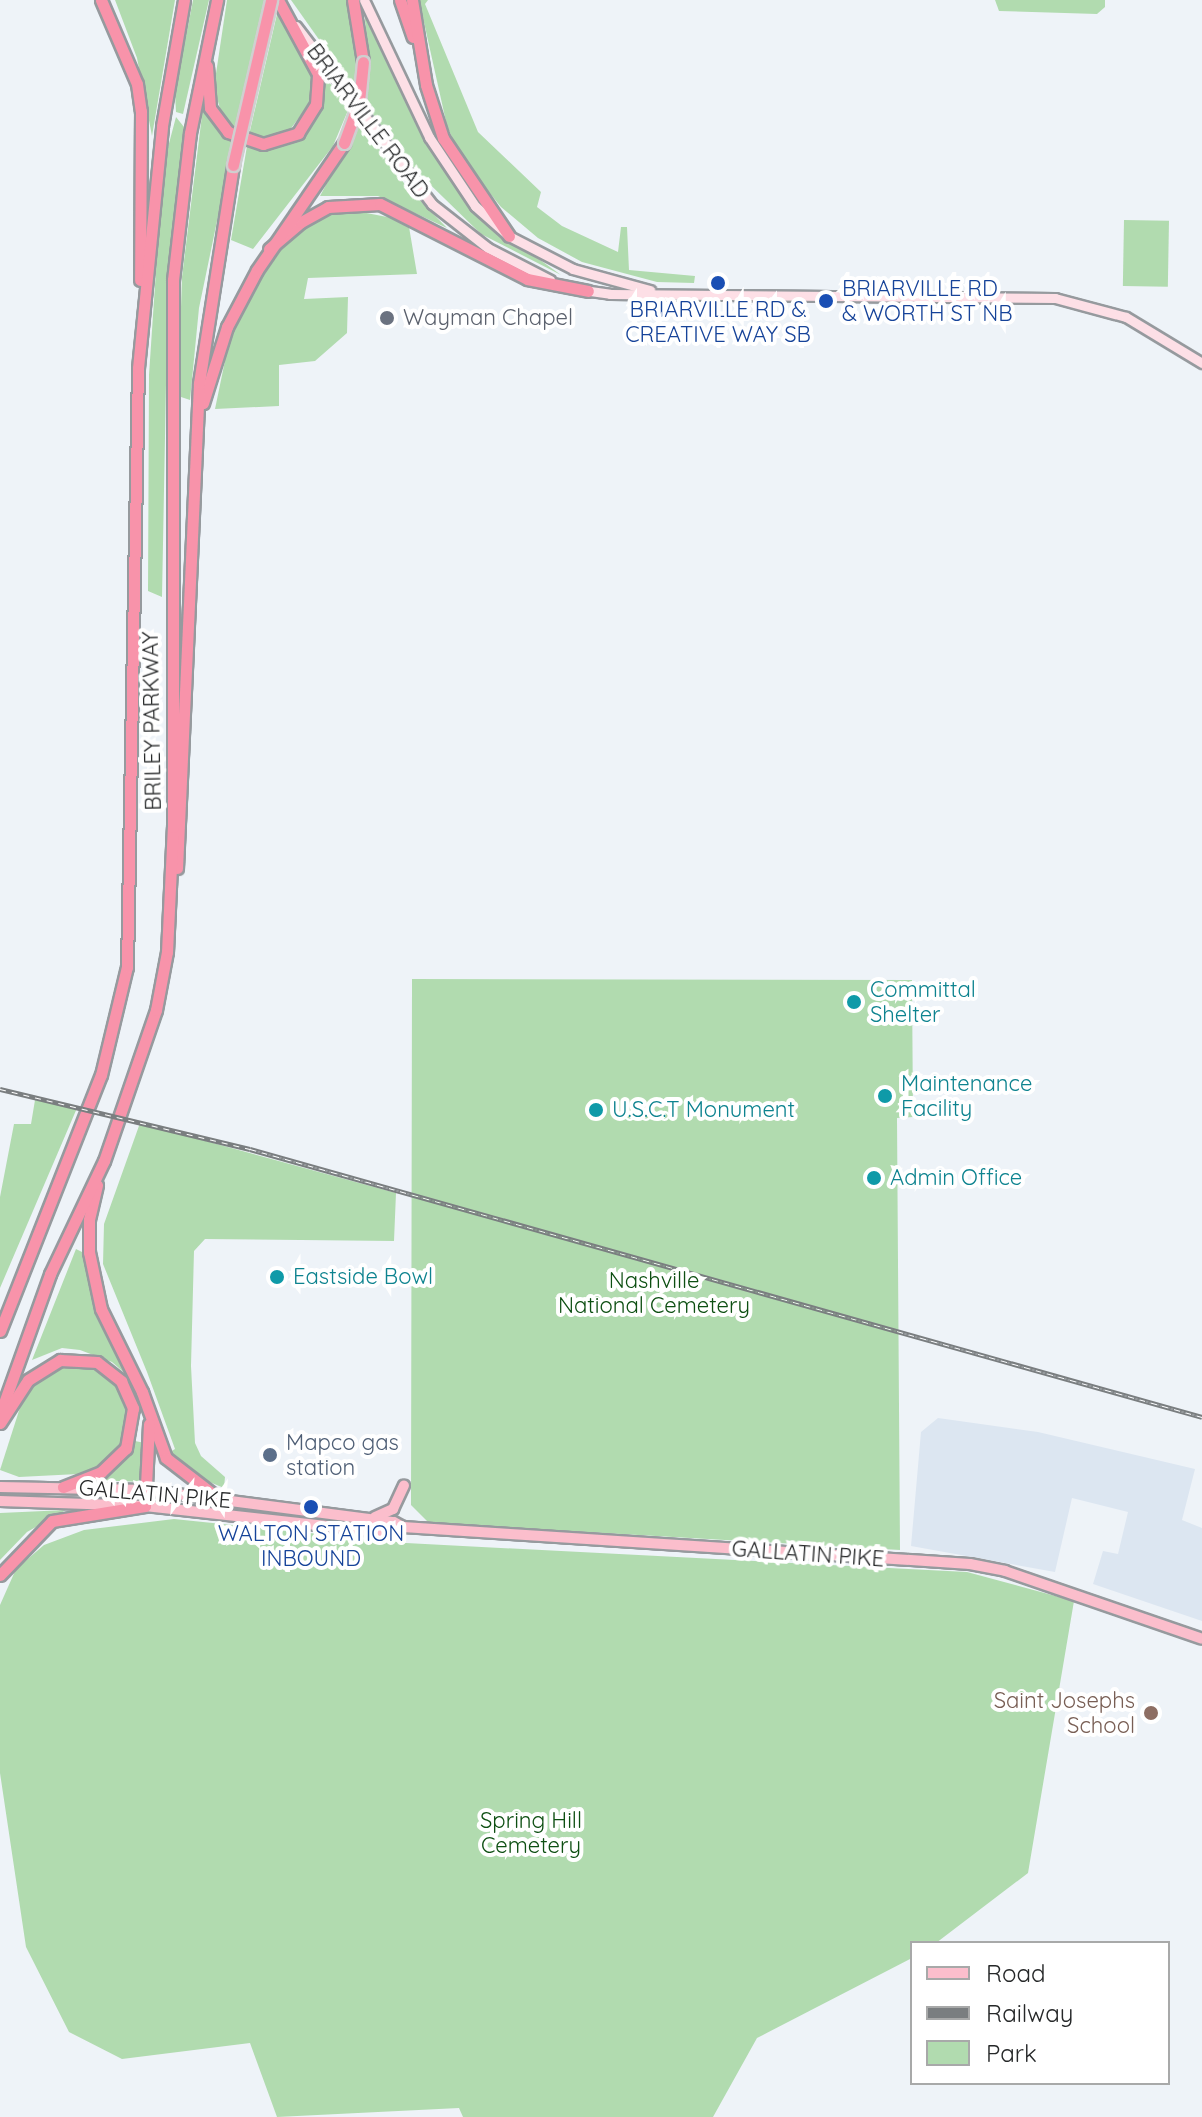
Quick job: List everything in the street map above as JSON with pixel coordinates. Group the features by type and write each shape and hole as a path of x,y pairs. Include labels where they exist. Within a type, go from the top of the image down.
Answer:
{"highway":[{"path":"101,0 137,84 142,121 138,368"},
{"name":"BRILEY PARKWAY","path":"0,1331 101,1075 127,967 133,828 131,773 138,368 162,126 184,0"},
{"name":"BRILEY PARKWAY","path":"178,771 173,280 190,133 217,0"},
{"path":"218,1498 178,1472 150,1421 142,1392 101,1309 91,1273 89,1220 104,1161 156,1010 167,952 178,826 185,628 205,335 233,165 271,0"},
{"path":"210,33 206,80 217,121 241,140 280,143 309,121 319,88 312,55 278,0"},
{"path":"199,415 227,327 269,249 344,143 359,102 363,62 353,0"},
{"path":"400,0 423,63"},
{"path":"412,0 430,101 453,158 509,236"},
{"path":"269,249 301,222 328,207 380,204 527,279 588,291"},
{"path":"0,1414 50,1274 104,1161"},
{"path":"0,1423 28,1380 60,1360 97,1362 121,1381 134,1423 126,1448 101,1472 63,1487"},
{"path":"0,1575 52,1521 145,1506 150,1421"}],"main road":[{"name":"BRIARVILLE ROAD","path":"364,0 449,174 475,206 509,236 573,269 669,294"},
{"name":"BRIARVILLE ROAD","path":"292,20 407,175 450,220 526,270 588,291 1055,298 1126,317 1202,363"},
{"path":"369,1518 393,1509 404,1485"},
{"name":"GALLATIN PIKE","path":"0,1487 146,1490 369,1518 403,1527 970,1564 1012,1573 1202,1639"},
{"name":"GALLATIN PIKE","path":"0,1501 145,1506 381,1532 403,1527"},
{"path":"282,1520 297,1508"}],"shaded area":[{"path":"938,1418 1038,1432 1195,1469 1182,1520 1202,1528 1202,1621 1093,1584 1103,1551 1118,1554 1128,1512 1072,1498 1055,1572 911,1546 921,1432"}],"green space":[{"path":"115,0 175,0 152,136 137,58"},
{"path":"193,0 209,0 183,114 176,112 175,93"},
{"path":"227,0 266,0 235,130 222,116 214,87"},
{"path":"291,0 347,0 357,57 354,89"},
{"path":"419,0 428,0 425,4 478,132 541,192 537,207 562,226 618,252 621,227 627,227 629,270 695,276 694,283 657,282 582,262 538,238 501,207 460,156 447,126"},
{"path":"995,0 1105,0 1105,7 1097,14 999,11"},
{"path":"364,11 446,173 489,223 561,275 481,234 408,163 365,103 370,68"},
{"path":"277,14 306,53 315,84 313,99 289,131 257,138 249,135"},
{"path":"326,78 349,108 333,146 253,249 231,240 247,146 280,146 308,130 322,106"},
{"path":"204,99 234,139 199,308 190,400 178,396 182,277"},
{"path":"176,117 184,127 167,331 162,597 148,591 149,375 163,166"},
{"path":"360,122 406,186 447,228 378,196 320,196"},
{"path":"356,211 408,221 417,274 308,278 304,299 348,297 347,333 315,361 279,365 279,406 215,409 233,322 256,279 298,230 324,214"},
{"path":"1124,220 1169,221 1168,287 1123,286"},
{"name":"Nashville National Cemetery","path":"412,979 912,980 913,1117 897,1118 900,1550 429,1523 411,1505"},
{"path":"35,1100 77,1108 0,1288 0,1197 14,1124 31,1124"},
{"path":"140,1123 396,1193 394,1241 205,1239 194,1251 191,1366 195,1443 201,1456 225,1477 224,1488 190,1474 170,1452 175,1449 103,1264 104,1224"},
{"path":"76,1249 84,1253 95,1304 128,1376 112,1362 80,1350 62,1348 32,1360"},
{"path":"61,1364 94,1366 124,1394 129,1415 122,1447 99,1467 78,1474 19,1477 0,1470 25,1392"},
{"path":"135,1441 145,1443 143,1482 93,1480 119,1464"},
{"path":"66,1510 27,1532 0,1560 0,1513"},
{"name":"Spring Hill Cemetery","path":"174,1519 406,1543 967,1572 1074,1601 1028,1873 939,1941 910,1941 910,1959 757,2038 713,2117 463,2117 459,2108 277,2117 250,2043 122,2059 69,2032 26,1947 0,1773 0,1605 16,1569 44,1545 84,1530"}],"railway":[{"path":"0,1089 250,1149 1202,1417"}],"place":[{"name":"BRIARVILLE RD & CREATIVE WAY SB","path":"718,283"},
{"name":"BRIARVILLE RD & WORTH ST NB","path":"826,301"},
{"name":"Wayman Chapel","path":"387,318"},
{"name":"Committal Shelter","path":"854,1002"},
{"name":"Maintenance Facility","path":"885,1096"},
{"name":"U.S.C.T Monument","path":"596,1110"},
{"name":"Admin Office","path":"874,1178"},
{"name":"Eastside Bowl","path":"277,1277"},
{"name":"Mapco gas station","path":"270,1455"},
{"name":"WALTON STATION INBOUND","path":"311,1507"},
{"name":"Saint Josephs School","path":"1151,1713"}]}
